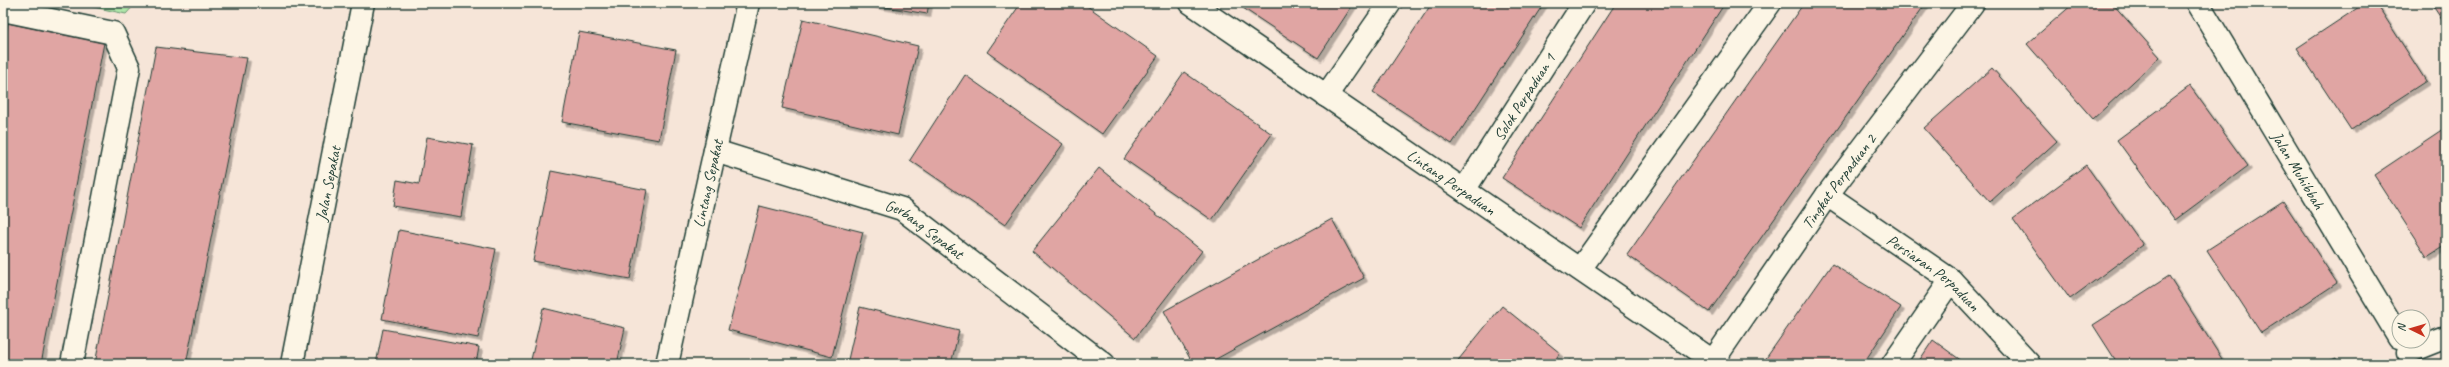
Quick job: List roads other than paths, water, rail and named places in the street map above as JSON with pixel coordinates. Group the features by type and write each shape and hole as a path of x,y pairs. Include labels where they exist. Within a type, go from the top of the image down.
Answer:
{"street":[{"name":"Jalan Sepakat","path":"292,364 363,3"},
{"name":"Lintang Sepakat","path":"667,364 748,3"},
{"path":"1326,96 1390,3"},
{"name":"Solok Perpaduan 1","path":"1464,190 1584,3"},
{"path":"1580,269 1770,3"},
{"name":"Tingkat Perpaduan 2","path":"1712,362 1827,195 1973,3"},
{"name":"Jalan Muhibbah","path":"2198,3 2391,326"},
{"name":"Lintang Perpaduan","path":"1204,7 1326,96 1580,269 1712,362"},
{"path":"3,10 113,33 129,68 72,364"},
{"name":"Gerbang Sepakat","path":"715,150 902,208 1104,364"},
{"name":"Persiaran Perpaduan","path":"1827,195 1951,280 2029,364"},
{"path":"1893,364 1951,280"},
{"path":"2431,341 2446,337"}]}
